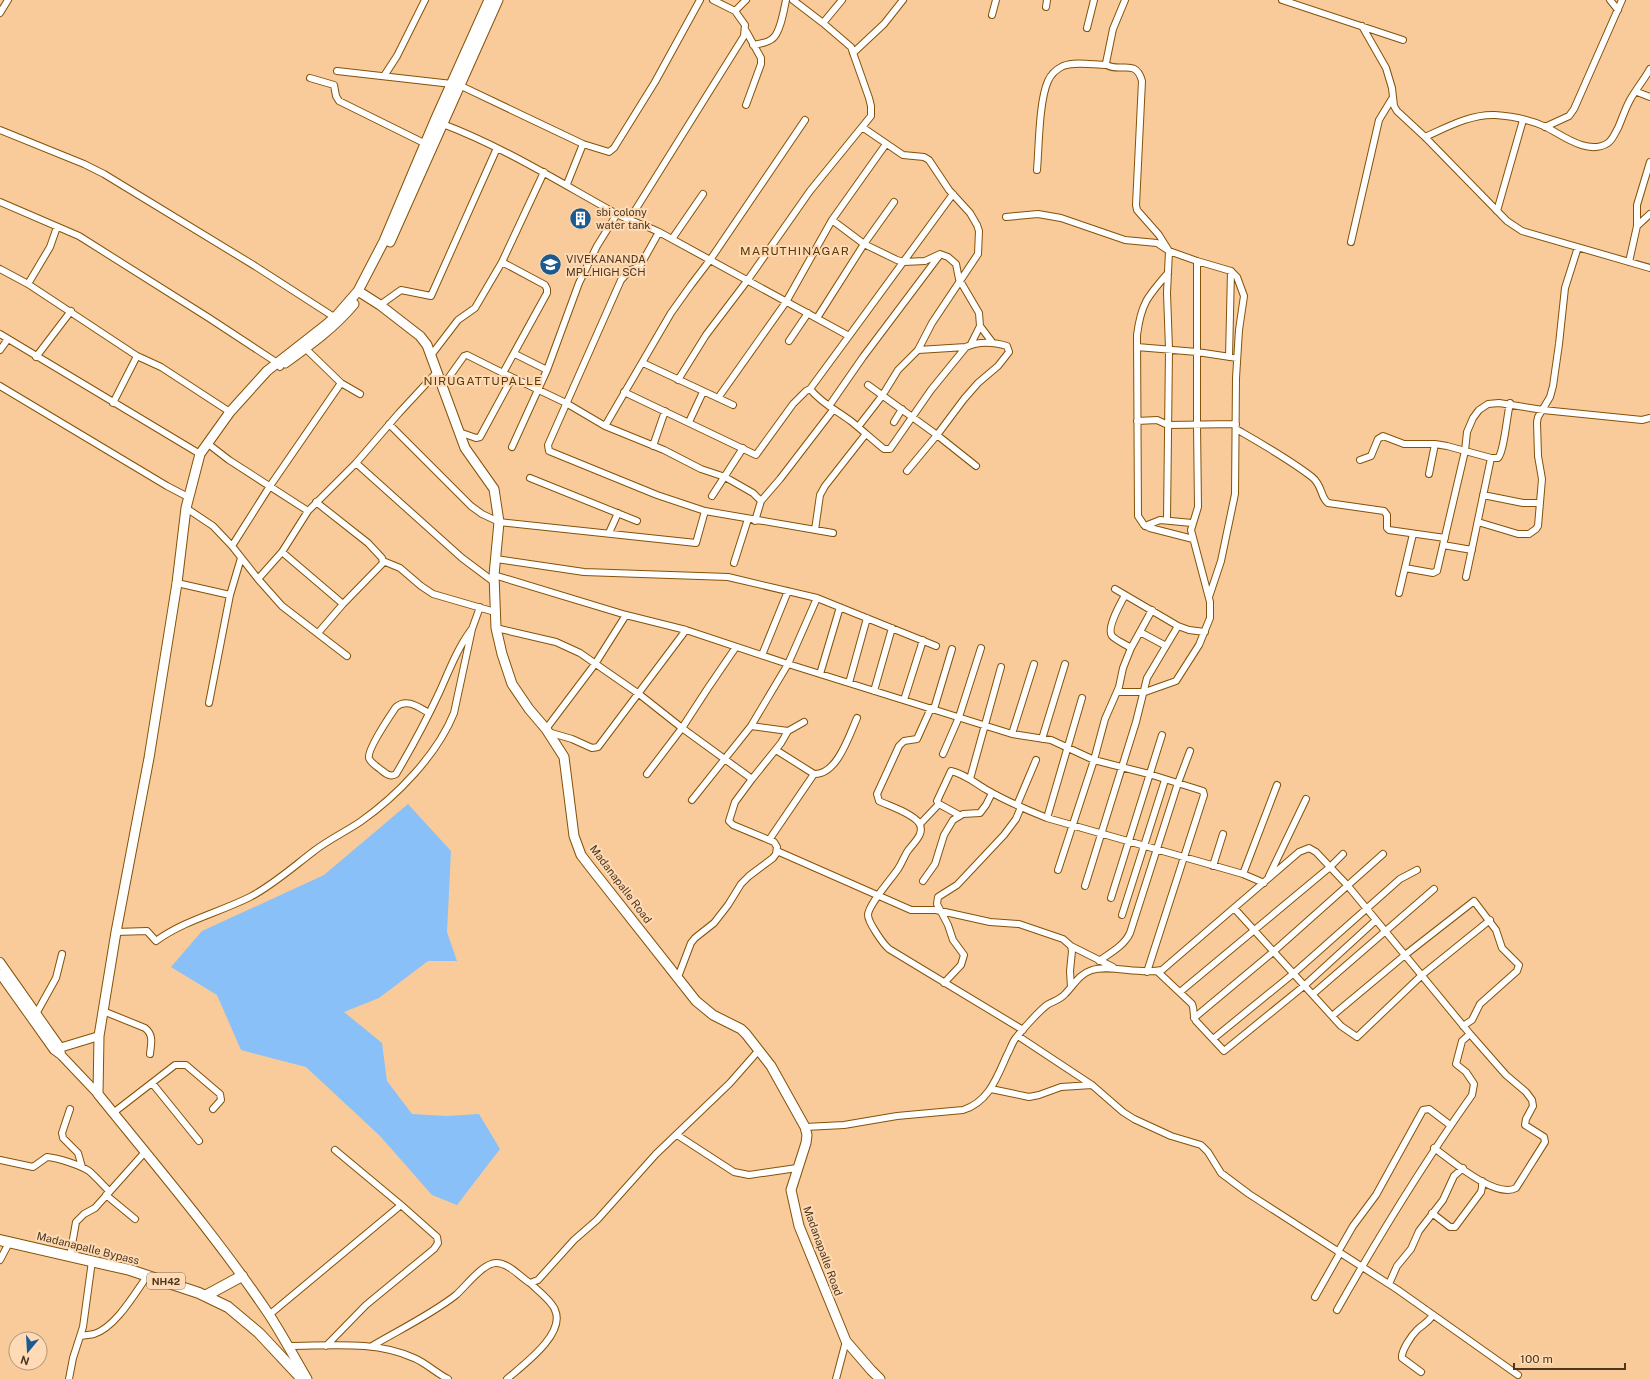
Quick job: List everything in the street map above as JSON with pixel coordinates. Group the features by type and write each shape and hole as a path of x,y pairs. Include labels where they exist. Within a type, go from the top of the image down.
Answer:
{"highway":[{"name":"Madanapalle Bypass","path":"5,1241 148,1275 176,1284 205,1296 228,1307 259,1333 302,1379"},
{"path":"205,1296 242,1276"}],"main road":[{"path":"278,365 306,348 341,320 360,293 390,242 456,84 489,0"},
{"path":"456,84 498,0"},
{"path":"307,1379 269,1315 242,1276 186,1203 98,1094 99,1036 116,932 149,758 177,583 186,508 200,454 230,412 257,382 272,374 278,365 360,293 426,144 439,123"},
{"name":"Madanapalle Road","path":"360,293 380,305 420,336 428,345 467,453 494,489 499,522 494,578 495,612 496,628 502,654 512,684 529,709 547,730 564,757 574,836 581,855 703,1008 713,1015 741,1029 772,1066 806,1127 806,1143 791,1190 799,1226 846,1341 880,1379"}],"street":[{"path":"0,13 8,0"},
{"path":"384,76 397,56 425,0"},
{"path":"337,71 456,84 583,144 606,152 614,148 655,82 700,0"},
{"path":"713,0 735,11 745,25 746,31 761,58 761,64 746,105"},
{"path":"735,11 746,0"},
{"path":"753,45 773,39 778,32 786,0"},
{"path":"678,380 706,335 747,281 810,191 871,116 872,106 851,47 824,23 793,0"},
{"path":"824,23 842,0"},
{"path":"853,53 884,24 903,0"},
{"path":"992,15 996,0"},
{"path":"1046,7 1048,0"},
{"path":"1087,28 1094,0"},
{"path":"1107,65 1106,59 1113,29 1125,0"},
{"path":"1282,0 1403,40"},
{"path":"1610,0 1618,10"},
{"path":"1545,127 1569,116 1574,109 1622,0"},
{"path":"1362,26 1386,68 1392,88 1394,106 1397,111 1425,137 1511,224 1522,231 1650,268"},
{"path":"629,220 701,106 746,31"},
{"path":"1037,170 1042,105 1049,78 1058,69 1072,64 1128,67 1138,71 1142,81 1136,208 1159,235 1168,251 1169,349 1167,520"},
{"path":"1425,137 1470,119 1496,115 1523,120 1545,127 1567,140 1578,144 1601,146 1612,139 1631,99 1650,69"},
{"path":"310,78 334,85 336,96 340,101 426,144"},
{"path":"1636,92 1650,97"},
{"path":"1350,242 1379,120 1393,97"},
{"path":"605,426 672,313 806,120"},
{"path":"1497,211 1523,120"},
{"path":"439,123 497,148 544,172 617,214 659,232 849,336"},
{"path":"858,428 882,396 898,370 918,350 932,323 959,279 978,254 979,231 970,213 953,194 927,158 903,155 873,133 862,128"},
{"path":"0,130 77,161 104,174 242,258 334,317"},
{"path":"567,184 583,144"},
{"path":"718,398 786,302 832,220 886,144"},
{"path":"380,305 401,290 430,296 497,148"},
{"path":"1629,262 1637,226 1638,205 1650,162"},
{"path":"432,354 458,320 475,308 502,262 544,172"},
{"path":"672,239 703,194"},
{"path":"624,392 743,448 754,455 758,454 793,404 810,389 953,194"},
{"path":"0,202 79,236 209,318 278,365"},
{"path":"817,318 864,244 894,202"},
{"path":"512,447 547,370 579,283 597,246 617,214"},
{"path":"1006,217 1038,214 1050,215 1125,240 1156,243 1168,251 1231,271 1237,277 1244,293 1238,358 1235,494 1221,561 1209,597"},
{"path":"1637,226 1650,214"},
{"path":"832,220 864,244 897,260 904,262 925,261 940,254 948,257 956,264 959,279 979,313 980,326 992,342"},
{"path":"28,284 50,247 57,227"},
{"path":"659,232 640,266 629,271 621,280 548,445 549,451 705,512 833,533"},
{"path":"1478,522 1518,534 1529,534 1538,526 1542,476 1538,456 1538,417 1550,397 1553,386 1565,288 1578,247"},
{"path":"734,563 760,502 785,473 831,408 863,357 940,254"},
{"path":"1118,692 1144,692 1176,681 1187,666 1205,632 1211,613 1209,597 1191,530 1192,523 1197,515 1198,507 1196,425 1197,261"},
{"path":"502,262 546,285 548,289 515,354 503,373"},
{"path":"0,269 28,284 137,356 161,367 230,412"},
{"path":"1229,357 1231,271"},
{"path":"1168,273 1149,294 1143,304 1140,316 1137,347 1138,516 1140,521 1145,526 1157,531 1193,539"},
{"path":"36,357 71,312"},
{"path":"789,341 808,313"},
{"path":"810,389 818,399 858,428 865,435 884,449 890,449 931,390 968,346 980,326"},
{"path":"0,334 36,357 200,454"},
{"path":"0,350 8,339"},
{"path":"907,471 964,399 978,383 998,366 1009,352 1007,346 992,342 968,346 918,350"},
{"path":"1137,347 1197,352 1238,358"},
{"path":"306,348 341,383 360,394"},
{"path":"515,354 547,370"},
{"path":"442,387 464,356 467,355 566,403 605,426 653,446 701,469 725,477 754,493 760,502"},
{"path":"113,403 137,356"},
{"path":"643,363 733,405"},
{"path":"258,579 282,552 308,511 356,463 389,424 437,372"},
{"path":"459,432 476,438 480,437 512,378"},
{"path":"232,546 270,486 341,383"},
{"path":"868,385 937,435 976,466"},
{"path":"0,386 167,486 188,497"},
{"path":"688,422 703,392"},
{"path":"1405,568 1436,572 1465,451 1468,426 1479,410 1488,404 1510,404 1543,410 1642,420 1650,418"},
{"path":"1360,460 1370,456 1376,442 1380,437 1404,444 1435,444 1491,458 1498,458 1501,454 1510,404"},
{"path":"894,422 902,410"},
{"path":"653,446 665,411"},
{"path":"1137,421 1157,420 1168,425 1236,427 1313,478 1320,486 1326,502 1349,507 1381,510 1387,515 1387,529 1445,538"},
{"path":"389,424 471,506 482,514 499,522 609,533 695,544 697,542 705,512"},
{"path":"815,530 820,495 825,486 865,435"},
{"path":"207,443 229,460 308,511"},
{"path":"1429,474 1435,444"},
{"path":"712,496 743,448"},
{"path":"1466,577 1491,458"},
{"path":"356,463 462,558 494,578 626,615 686,630 788,664 960,717 984,726 1012,734 1051,740 1094,760 1149,774 1201,790 1204,793 1147,972"},
{"path":"530,478 637,521"},
{"path":"1483,495 1523,503 1540,503"},
{"path":"316,502 368,543 383,561 400,568 433,594 495,612"},
{"path":"186,508 213,526 232,546 282,606 347,656"},
{"path":"609,533 618,513"},
{"path":"1145,526 1157,521 1167,520 1192,523"},
{"path":"1399,593 1413,534"},
{"path":"1443,545 1472,550"},
{"path":"282,552 342,604"},
{"path":"209,703 230,595 241,558"},
{"path":"496,559 584,572 728,577 817,598 936,646"},
{"path":"318,633 342,604 381,566 383,561"},
{"path":"177,583 230,595"},
{"path":"1115,590 1178,626 1189,630 1205,632"},
{"path":"762,655 788,591"},
{"path":"1125,595 1111,624 1110,631 1112,636 1131,648"},
{"path":"692,800 751,726 788,664 817,598"},
{"path":"116,932 147,931 151,933 156,941 178,926 246,899 281,877 315,850 360,822 384,804 412,777 433,750 451,721 472,629 480,607"},
{"path":"820,674 840,607"},
{"path":"1058,870 1074,825 1094,760 1104,719 1118,692 1123,668 1131,648 1152,610"},
{"path":"626,615 595,664 547,730 592,748 598,747 686,630"},
{"path":"849,683 867,618"},
{"path":"1085,886 1149,673 1178,626"},
{"path":"496,628 556,642 580,653 639,694 682,728 752,779"},
{"path":"874,691 892,628"},
{"path":"429,713 412,704 400,704 396,707 371,748 369,757 370,761 386,774 395,775 415,743 429,713 459,647 472,629"},
{"path":"1140,632 1166,646"},
{"path":"904,700 923,640"},
{"path":"647,774 682,728 736,647"},
{"path":"943,754 960,717 981,648"},
{"path":"920,824 895,808 881,802 877,797 899,746 904,741 917,739 932,708 952,649"},
{"path":"1012,734 1034,664"},
{"path":"1042,739 1065,664"},
{"path":"970,778 1001,667"},
{"path":"1047,818 1082,698"},
{"path":"776,750 814,774 819,775 827,771 833,765 857,718"},
{"path":"678,977 687,950 695,938 714,922 728,905 741,884 772,858 777,851 777,845 769,840 733,825 729,821 735,802 776,750 788,731 804,722"},
{"path":"751,726 788,731"},
{"path":"1111,898 1162,735"},
{"path":"1099,961 1127,940 1178,783 1190,751"},
{"path":"944,983 961,965 964,955 953,940 937,901 938,897 957,885 1004,835 1016,819 1019,806 1036,760"},
{"path":"992,793 980,813 959,815 939,804 937,798 950,772 970,778 992,793 1047,818 1265,881"},
{"path":"769,840 814,774"},
{"path":"1122,915 1166,780"},
{"path":"1243,874 1277,785"},
{"path":"1265,881 1306,799"},
{"path":"939,804 920,824 921,828 919,836 869,911 868,916 885,946 1023,1030"},
{"path":"922,881 935,864 948,826 959,815"},
{"path":"1213,866 1223,834"},
{"path":"806,1127 844,1125 897,1116 971,1108 980,1102 991,1089 1015,1039 1047,1006 1059,1000 1077,979 1093,970 1100,968 1147,972 1162,970 1265,881 1304,849 1309,848 1316,852 1348,886 1463,1026 1506,1075 1522,1088 1532,1100 1533,1106 1526,1119 1526,1125 1544,1137 1545,1142 1516,1188 1508,1191 1501,1190 1482,1181 1434,1148"},
{"path":"777,851 878,897 911,910 942,911 990,922 1019,924 1063,940 1071,946 1118,970"},
{"path":"1180,992 1330,867 1343,854"},
{"path":"1194,1018 1273,952 1384,854"},
{"path":"1213,1039 1294,974 1400,879 1417,870"},
{"path":"1313,994 1434,889"},
{"path":"1332,1016 1405,955 1472,902 1476,902 1497,932 1502,948 1518,962 1519,968 1480,1004 1472,1020 1463,1026"},
{"path":"1234,908 1341,1026 1357,1037 1422,975 1490,920"},
{"path":"1157,971 1194,1007 1194,1018 1224,1051 1305,985 1376,920"},
{"path":"1071,946 1071,987"},
{"path":"36,1014 56,978 62,954"},
{"path":"0,962 36,1014 58,1050"},
{"path":"0,974 58,1050 98,1094"},
{"path":"103,1011 146,1028 152,1039 150,1054"},
{"path":"1337,1310 1434,1148 1473,1091 1474,1084 1470,1077 1456,1064 1462,1042 1470,1034"},
{"path":"58,1050 99,1036"},
{"path":"1018,1036 1092,1085 1123,1112 1134,1119 1171,1136 1201,1145 1208,1152 1221,1173 1249,1194 1389,1284 1518,1375"},
{"path":"530,1283 538,1280 574,1240 597,1220 656,1154 730,1083 759,1050"},
{"path":"113,1113 175,1065 186,1065 220,1094 221,1100 213,1109"},
{"path":"152,1083 199,1141"},
{"path":"991,1089 1029,1097 1061,1087 1092,1085"},
{"path":"70,1109 62,1133 63,1138 78,1153 82,1167"},
{"path":"1315,1297 1353,1226 1376,1195 1423,1110 1429,1109 1450,1125"},
{"path":"677,1135 734,1172 749,1176 797,1168"},
{"path":"326,1346 366,1305 436,1246 437,1237 335,1150"},
{"path":"70,1256 76,1222 79,1217 95,1208 145,1152"},
{"path":"0,1160 33,1167 45,1158 49,1157 82,1167 88,1171 135,1219"},
{"path":"1389,1284 1397,1266 1409,1253 1419,1232 1443,1200 1454,1176 1463,1168"},
{"path":"1432,1213 1450,1227 1456,1227 1481,1192 1482,1181"},
{"path":"269,1315 401,1205"},
{"path":"0,1260 5,1241"},
{"path":"69,1379 73,1358 81,1336 92,1261"},
{"path":"372,1346 413,1323 456,1295 480,1272 492,1264 497,1263 506,1266 530,1283 555,1308 558,1316 557,1324 551,1337 507,1379"},
{"path":"81,1336 94,1334 106,1328 123,1310 148,1275"},
{"path":"1421,1372 1402,1358 1402,1354 1416,1331 1428,1323 1433,1315"},
{"path":"836,1379 846,1341"},
{"path":"287,1346 372,1346 402,1352 416,1358 448,1379"}],"water":[{"path":"408,804 451,851 447,932 457,961 428,961 379,998 344,1012 382,1043 387,1081 412,1114 447,1116 479,1114 500,1149 457,1205 432,1195 380,1136 306,1067 241,1050 217,995 171,967 202,931 324,875"}],"place":[{"name":"sbi colony water tank","path":"580,218"},
{"name":"VIVEKANANDA MPL.HIGH SCH","path":"551,265"}],"district":[{"name":"MARUTHINAGAR","path":"795,251"},
{"name":"NIRUGATTUPALLE","path":"483,381"}]}
